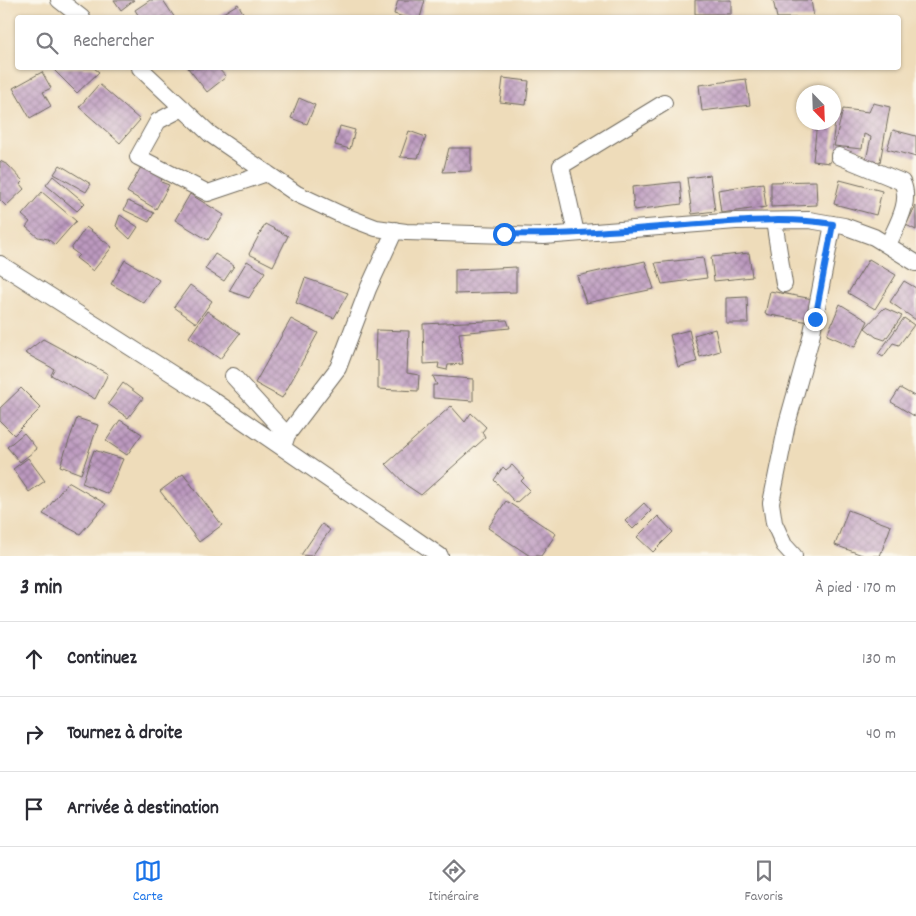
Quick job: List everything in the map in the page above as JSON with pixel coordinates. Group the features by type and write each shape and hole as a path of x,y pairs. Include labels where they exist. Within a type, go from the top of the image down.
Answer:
{"street":[{"path":"59,0 78,15"},
{"path":"142,70 210,134 297,194 376,228 544,236 736,221 809,220 833,224 874,237 916,263"},
{"path":"576,233 561,166 664,103"},
{"path":"183,108 158,121 138,157 208,193 267,173"},
{"path":"839,156 902,182 906,191 906,200 888,245"},
{"path":"774,221 784,284"},
{"path":"794,556 784,544 774,523 771,504 787,424 811,338 833,224"},
{"path":"285,441 338,368 368,289 395,230"},
{"path":"0,264 285,441 440,556"},
{"path":"233,376 285,441"}],"building":[{"path":"114,0 134,0 121,10"},
{"path":"150,0 163,0 173,15 138,15 135,10"},
{"path":"398,0 425,0 421,15 394,14"},
{"path":"695,0 731,0 731,14 695,14"},
{"path":"773,0 811,0 814,15 776,15"},
{"path":"238,4 244,15 220,15"},
{"path":"54,70 96,70 99,72 77,93"},
{"path":"190,70 220,70 226,77 207,92"},
{"path":"42,72 51,88 43,92 51,106 30,118 13,88"},
{"path":"503,78 529,81 526,105 500,102"},
{"path":"746,79 750,105 702,111 699,85"},
{"path":"99,84 140,120 120,143 79,107"},
{"path":"299,98 315,105 307,124 291,118"},
{"path":"873,103 890,107 880,162 866,160 871,137 864,134 862,149 834,146 838,130 841,130 843,109 869,112"},
{"path":"340,126 355,130 350,149 335,145"},
{"path":"816,130 834,130 830,163 813,161"},
{"path":"893,130 916,136 916,157 887,149"},
{"path":"409,131 426,137 418,158 400,157"},
{"path":"449,148 471,148 471,171 443,172"},
{"path":"0,161 8,165 23,181 20,184 24,189 6,206 0,200"},
{"path":"60,165 91,184 86,192 54,174"},
{"path":"141,167 162,178 161,182 169,185 156,209 127,192"},
{"path":"710,175 715,211 692,214 687,178"},
{"path":"53,176 85,203 77,211 46,185"},
{"path":"840,180 882,191 876,215 834,204"},
{"path":"816,181 817,205 771,207 771,182"},
{"path":"680,182 682,204 634,210 632,187"},
{"path":"763,183 766,207 721,213 718,190"},
{"path":"42,192 76,221 55,245 48,239 38,237 26,227 30,222 22,215"},
{"path":"190,194 224,215 208,240 175,220"},
{"path":"128,201 154,213 149,222 124,210"},
{"path":"916,205 916,230 906,225"},
{"path":"120,215 138,227 130,239 116,226"},
{"path":"265,224 288,236 273,266 249,254"},
{"path":"86,227 112,247 93,271 76,258 79,255 71,249"},
{"path":"749,253 752,277 714,281 711,257"},
{"path":"215,254 234,266 224,281 205,269"},
{"path":"703,258 707,278 662,284 655,263"},
{"path":"869,259 896,275 875,309 848,293"},
{"path":"125,260 159,280 144,303 111,284"},
{"path":"247,261 265,272 249,298 229,291"},
{"path":"645,261 654,289 586,303 577,276"},
{"path":"516,267 516,292 455,294 455,270"},
{"path":"305,278 348,293 334,318 296,303"},
{"path":"904,281 916,288 916,320 890,302"},
{"path":"190,285 212,301 196,323 174,307"},
{"path":"770,291 813,299 809,322 765,314"},
{"path":"747,297 748,323 726,323 726,298"},
{"path":"840,304 868,321 855,347 827,335"},
{"path":"884,308 902,316 885,340 876,337 865,328"},
{"path":"207,311 240,333 220,359 189,337"},
{"path":"904,318 914,325 899,345 893,343 883,357 878,354"},
{"path":"291,319 318,333 282,398 255,383"},
{"path":"507,320 510,328 459,333 463,364 448,365 447,370 438,368 439,363 424,364 423,324"},
{"path":"715,329 720,351 700,357 694,335"},
{"path":"376,330 409,331 407,373 419,375 418,391 378,389 378,361 375,360"},
{"path":"689,330 697,362 678,367 670,335"},
{"path":"43,339 108,374 95,399 51,375 54,369 25,353"},
{"path":"433,376 473,379 473,401 433,398 433,385 437,385"},
{"path":"123,383 143,398 128,418 108,404"},
{"path":"21,388 41,408 14,435 0,421 0,408"},
{"path":"900,388 916,397 916,417 891,402"},
{"path":"451,406 465,422 471,413 486,427 482,432 485,438 421,495 406,485 386,464"},
{"path":"77,418 98,425 81,474 60,466"},
{"path":"120,420 142,434 127,455 106,441"},
{"path":"24,433 37,449 20,462 7,447"},
{"path":"94,450 123,459 108,494 82,483"},
{"path":"28,458 45,481 29,492 13,469"},
{"path":"512,465 524,478 521,481 530,490 516,503 494,480 503,467 506,470"},
{"path":"183,474 222,525 199,542 160,491"},
{"path":"68,482 106,504 80,534 43,514"},
{"path":"506,501 556,534 541,556 530,556 488,528"},
{"path":"644,503 651,511 633,529 625,521"},
{"path":"848,510 891,526 880,556 865,556 835,545"},
{"path":"658,516 673,532 653,552 637,537"},
{"path":"322,524 330,530 312,556 301,555"}],"route":[{"path":"504,234 544,236 736,221 809,220 833,224 815,319"}]}
